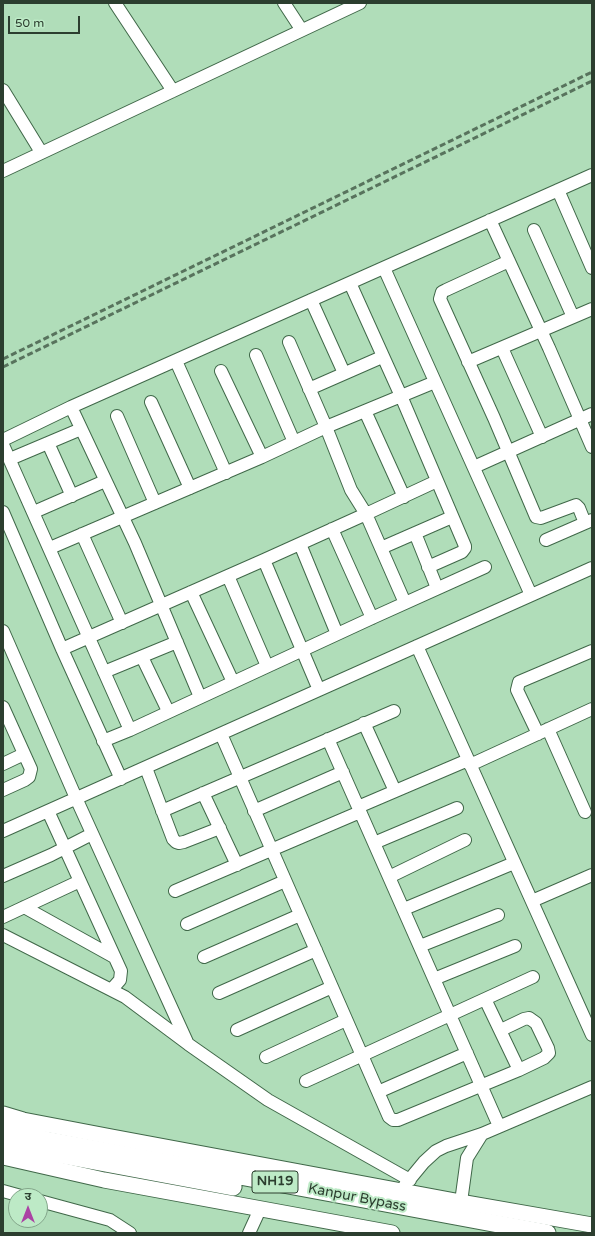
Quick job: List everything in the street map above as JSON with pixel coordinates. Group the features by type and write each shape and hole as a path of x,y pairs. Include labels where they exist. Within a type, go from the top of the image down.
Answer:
{"highway":[{"name":"Kanpur Bypass","path":"3,1129 46,1140 547,1233"},
{"name":"Kanpur Bypass","path":"3,1142 65,1156 487,1233"}],"main road":[{"path":"3,1114 23,1120 45,1124 406,1185 461,1202 592,1225"},
{"path":"3,1157 104,1180 392,1233"}],"street":[{"path":"115,3 173,91"},
{"path":"284,3 301,29"},
{"path":"3,170 173,91 301,29 360,3"},
{"path":"3,90 41,152"},
{"path":"3,440 71,407 592,175"},
{"path":"558,190 592,268"},
{"path":"490,220 592,447"},
{"path":"534,230 574,317"},
{"path":"509,261 442,292 440,299 536,517 540,518 576,506 589,521 546,540"},
{"path":"384,268 531,595"},
{"path":"350,283 401,396 465,546 464,550 428,568"},
{"path":"311,300 344,373"},
{"path":"468,362 592,309"},
{"path":"289,342 326,427 351,490 366,514 405,603"},
{"path":"502,348 542,437"},
{"path":"256,355 294,442"},
{"path":"310,389 382,356"},
{"path":"176,361 226,473"},
{"path":"221,371 262,457"},
{"path":"50,548 122,516 226,473 326,427 435,382"},
{"path":"151,402 190,488"},
{"path":"71,407 135,543 200,697"},
{"path":"365,411 404,497"},
{"path":"474,467 592,414"},
{"path":"117,416 155,503"},
{"path":"10,459 81,429"},
{"path":"48,443 72,496"},
{"path":"3,445 90,637 130,730"},
{"path":"34,512 106,481"},
{"path":"62,649 300,544 437,481"},
{"path":"3,512 62,649 121,779"},
{"path":"381,548 452,517"},
{"path":"332,529 372,618"},
{"path":"414,533 437,588"},
{"path":"82,534 122,623"},
{"path":"300,544 337,634"},
{"path":"264,560 319,690"},
{"path":"103,741 485,567"},
{"path":"3,831 592,568"},
{"path":"228,576 267,666"},
{"path":"192,592 233,682"},
{"path":"3,631 92,834 188,1044"},
{"path":"104,672 177,642"},
{"path":"417,646 592,1035"},
{"path":"585,812 543,731 517,690 519,682 592,650"},
{"path":"142,657 168,712"},
{"path":"3,707 8,730 24,754 31,768 29,777 3,790"},
{"path":"175,891 272,850 394,791 470,762 592,709"},
{"path":"162,811 394,711"},
{"path":"364,724 394,791"},
{"path":"221,734 389,1117 393,1120 398,1120 519,1070 544,1058 549,1052 536,1023 529,1018 500,1030"},
{"path":"328,739 499,1126"},
{"path":"3,764 24,754"},
{"path":"146,768 162,811 176,842 184,842 220,828"},
{"path":"254,811 343,772"},
{"path":"203,793 237,865"},
{"path":"374,842 457,808"},
{"path":"48,811 121,971 118,984 112,989"},
{"path":"3,876 51,855 92,834"},
{"path":"389,877 465,840"},
{"path":"404,910 514,862"},
{"path":"532,901 592,876"},
{"path":"3,917 80,881"},
{"path":"187,924 285,881"},
{"path":"24,907 114,957"},
{"path":"204,957 300,915"},
{"path":"420,946 498,915"},
{"path":"3,936 112,989 125,997 188,1044 268,1100 406,1185 424,1162 436,1151 446,1146 482,1134 592,1087"},
{"path":"434,979 515,946"},
{"path":"219,993 316,950"},
{"path":"306,1080 533,977"},
{"path":"237,1030 332,987"},
{"path":"485,999 519,1070"},
{"path":"266,1058 346,1020"},
{"path":"378,1092 467,1053"},
{"path":"461,1202 467,1158 482,1134"},
{"path":"48,1203 110,1220 126,1232"},
{"path":"249,1233 260,1208"}],"railway":[{"path":"3,359 592,72"},
{"path":"3,367 592,81"}]}
